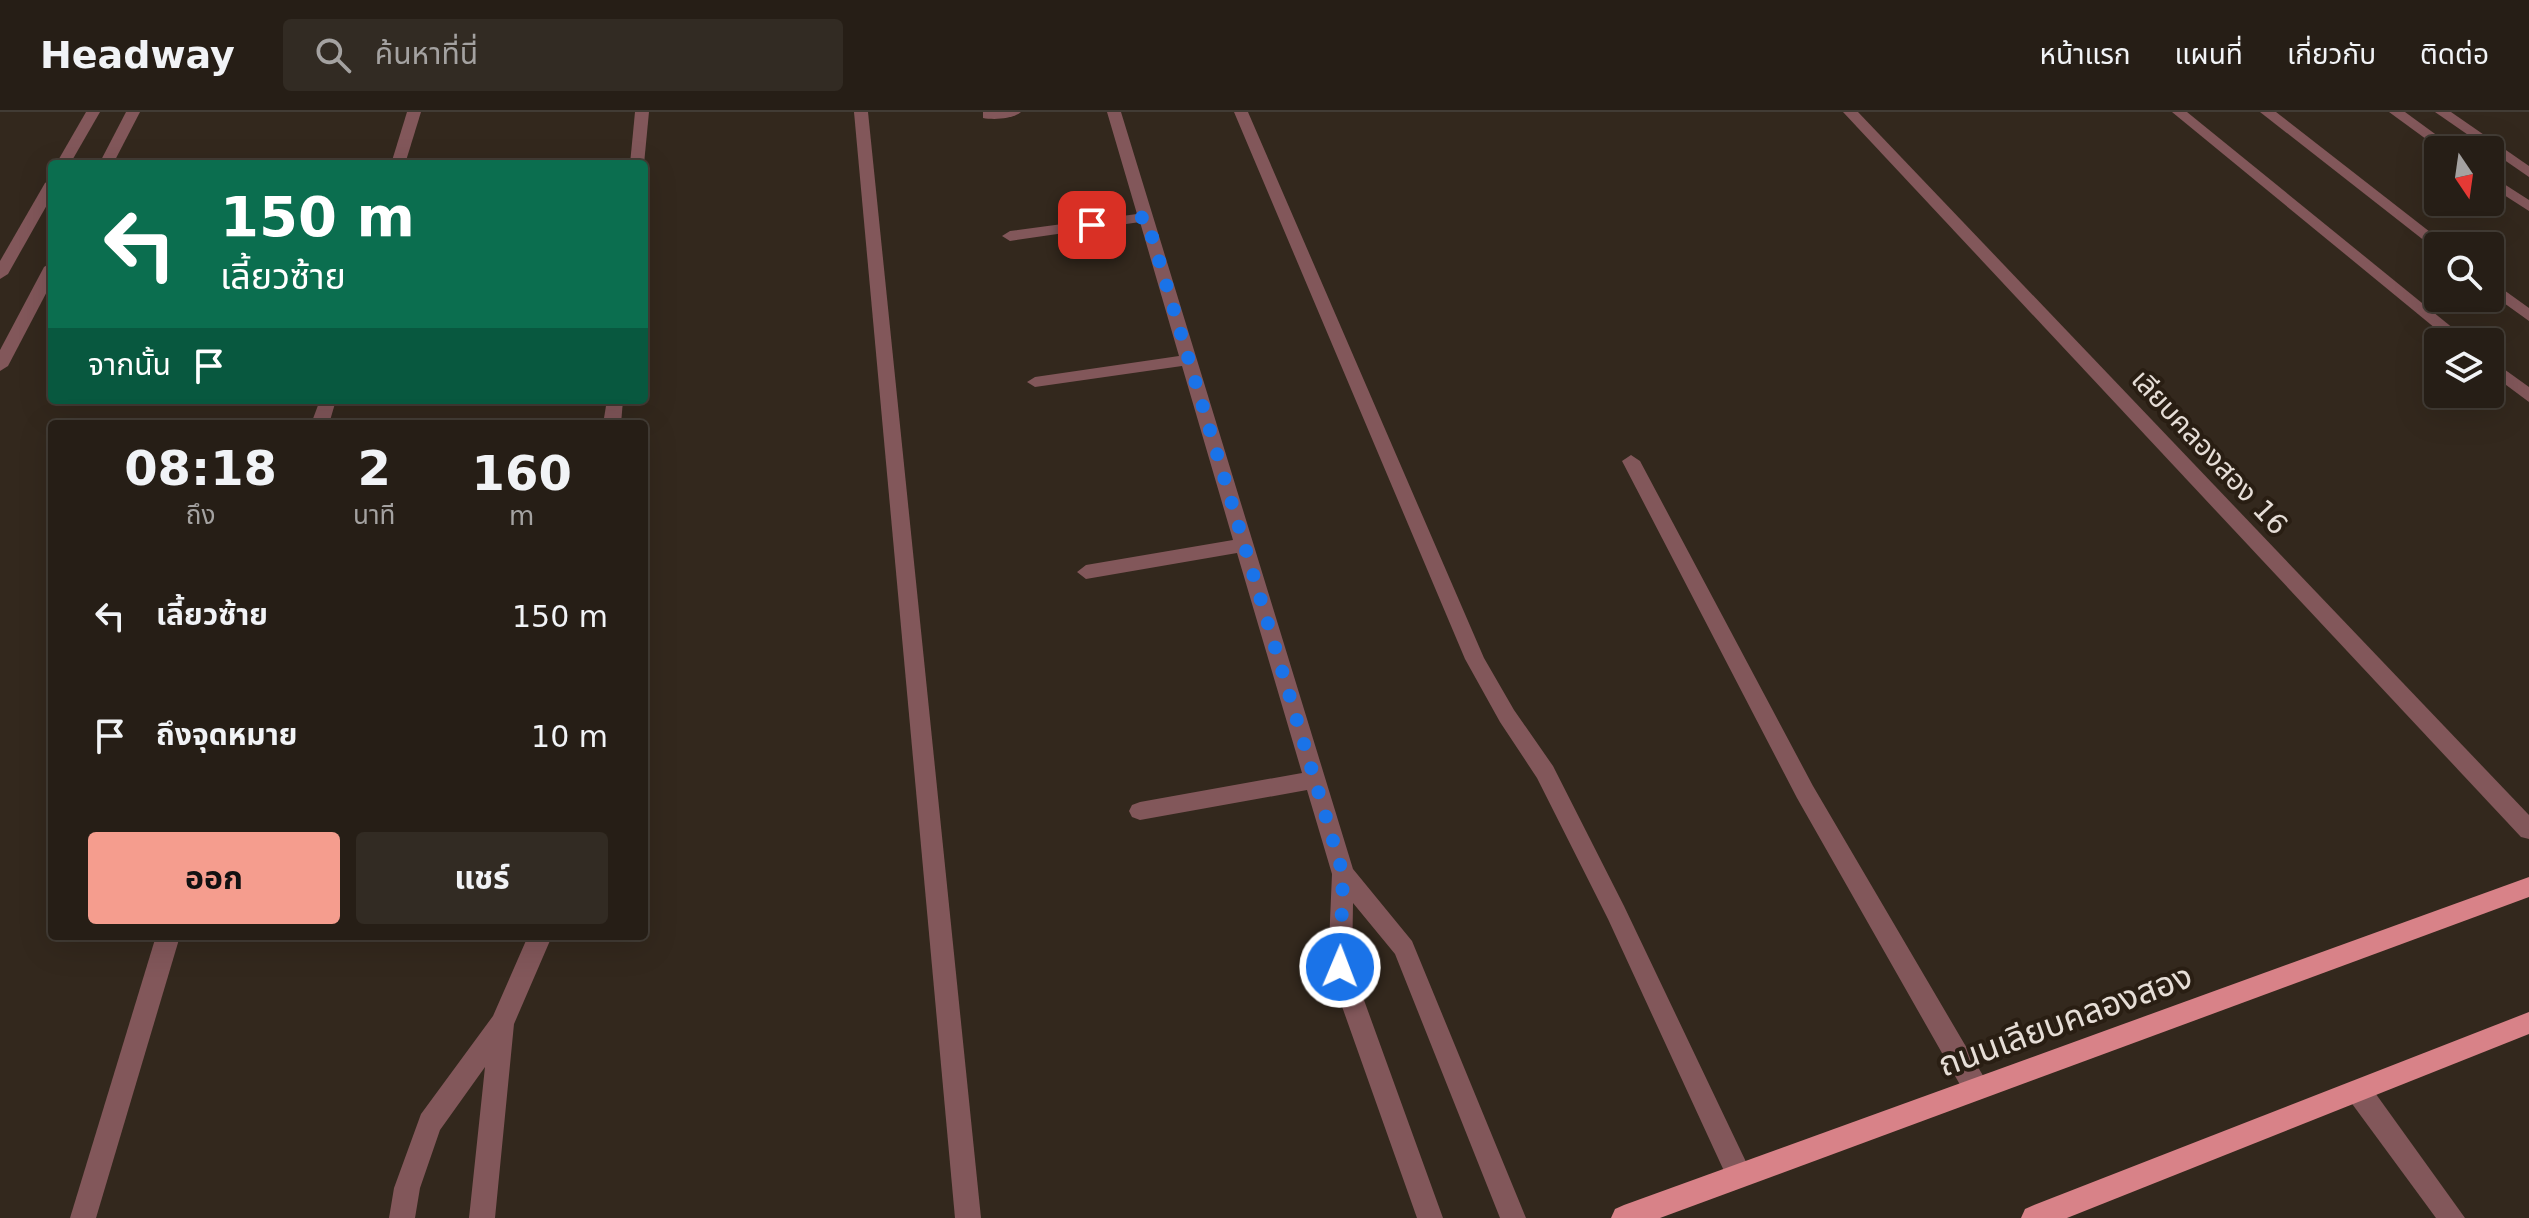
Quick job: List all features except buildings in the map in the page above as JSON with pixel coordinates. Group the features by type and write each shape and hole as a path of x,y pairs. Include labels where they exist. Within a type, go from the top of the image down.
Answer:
{"main road":[{"name":"ถนนเลียบคลองสอง","path":"1624,1218 2529,887"},
{"path":"2034,1218 2529,1023"}],"street":[{"path":"65,160 93,112"},
{"path":"108,160 133,112"},
{"path":"399,160 414,112"},
{"path":"637,160 642,112"},
{"path":"861,112 968,1218"},
{"path":"988,115 1014,112"},
{"path":"1114,112 1343,874 1340,967 1430,1218"},
{"path":"1241,112 1475,659 1507,716 1545,772 1739,1175"},
{"name":"เลียบคลองสอง 16","path":"1850,112 2529,830"},
{"path":"2179,112 2445,328"},
{"path":"2267,112 2424,234"},
{"path":"2396,112 2430,136"},
{"path":"2442,112 2529,173"},
{"path":"2504,189 2529,207"},
{"path":"0,274 48,190"},
{"path":"1010,236 1146,217"},
{"path":"0,366 48,275"},
{"path":"2504,296 2529,316"},
{"path":"1035,382 1188,360"},
{"path":"2504,375 2529,396"},
{"path":"1631,461 1805,792 1976,1088"},
{"path":"1086,572 1244,545"},
{"path":"1140,811 1315,780"},
{"path":"1343,874 1404,948 1513,1218"},
{"path":"83,1218 167,940"},
{"path":"402,1218 407,1188 430,1123 502,1024 538,940"},
{"path":"482,1218 502,1024"},
{"path":"2359,1092 2452,1218"}],"route":[{"path":"1092,225 1146,217 1343,874 1340,967"}]}
